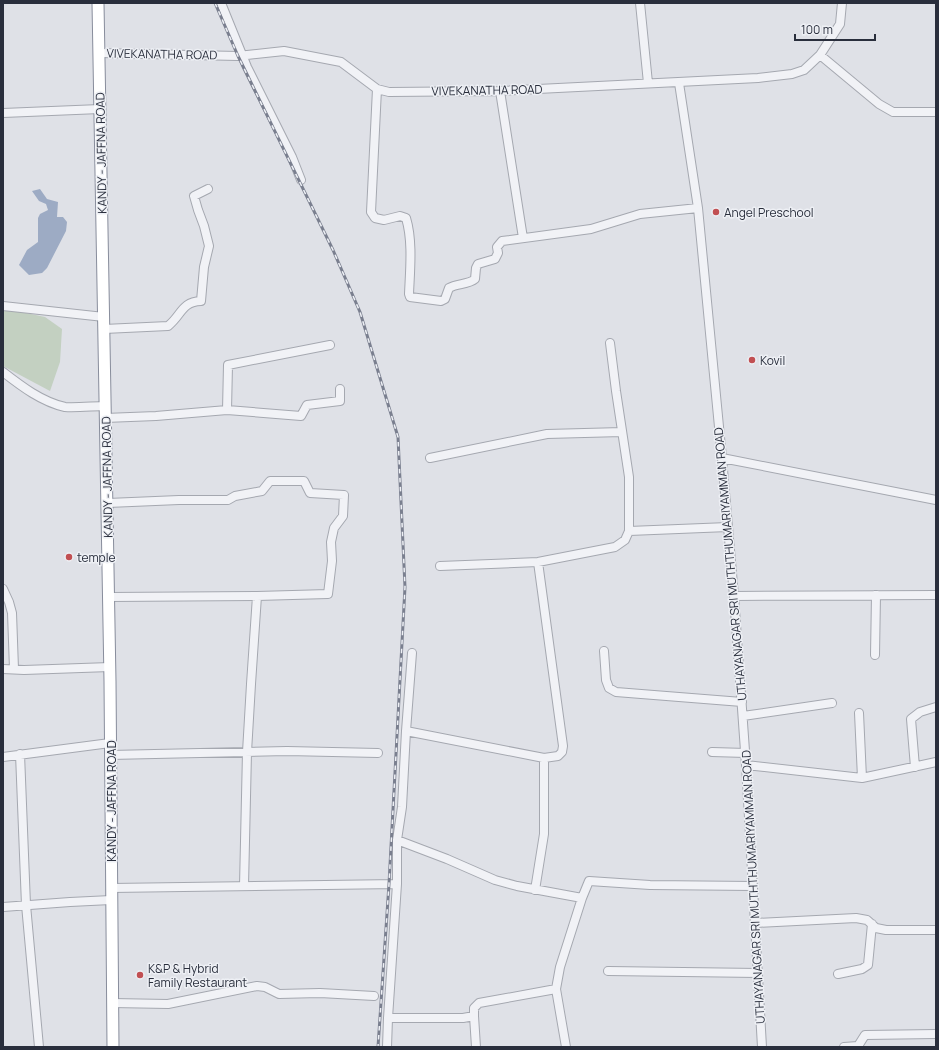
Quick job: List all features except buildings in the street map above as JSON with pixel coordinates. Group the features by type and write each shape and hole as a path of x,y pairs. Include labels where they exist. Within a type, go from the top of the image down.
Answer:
{"highway":[{"name":"KANDY - JAFFNA ROAD","path":"98,3 106,406 105,418 108,503 113,1047"}],"street":[{"path":"221,3 243,56 292,157 301,180"},
{"path":"640,3 648,83"},
{"name":"VIVEKANATHA ROAD","path":"99,53 243,56 284,51 341,62 377,89 389,92 500,92 758,78 792,74 804,70 820,55 840,24 842,3"},
{"path":"820,55 879,104 893,112 936,112"},
{"name":"UTHAYANAGAR SRI MUTHTHUMARIYAMMAN ROAD","path":"679,83 698,208 734,596 746,753 762,1047"},
{"path":"377,89 371,212 375,218 384,220 400,216 406,218 408,224 410,255 410,297 441,301 445,299 449,288 454,285 472,282 475,279 478,264 495,259 497,256 498,244 502,241 591,229 640,214 698,208"},
{"path":"500,92 523,238"},
{"path":"3,113 100,109"},
{"path":"104,328 168,326 174,321 186,304 194,301 202,301 204,268 209,246 194,196 208,189"},
{"path":"3,306 104,317"},
{"path":"440,566 538,562 615,547 625,540 629,531 629,477 610,343"},
{"path":"227,410 228,365 330,345"},
{"path":"3,372 48,401 66,407 106,406"},
{"path":"105,418 156,416 227,410 301,416 307,405 340,401 340,388"},
{"path":"430,458 547,434 622,432"},
{"path":"722,458 936,500"},
{"path":"108,503 178,500 228,500 235,496 262,491 270,481 304,481 310,493 344,494 343,516 334,528 331,542 332,561 328,594 258,596 109,596"},
{"path":"629,531 728,527"},
{"path":"406,731 544,758 558,756 562,752 563,746 538,562"},
{"path":"3,589 12,613 14,669"},
{"path":"875,654 876,595"},
{"path":"734,596 936,595"},
{"path":"244,886 247,752 258,596"},
{"path":"604,651 606,680 609,688 616,692 742,702"},
{"path":"387,1047 397,884 397,840 402,807 412,653"},
{"path":"3,669 24,670 110,667"},
{"path":"743,716 832,703"},
{"path":"914,767 911,720 920,712 936,707"},
{"path":"858,713 862,778"},
{"path":"3,757 110,743"},
{"path":"110,755 247,752 378,753"},
{"path":"712,752 746,753"},
{"path":"20,754 26,905 39,1047"},
{"path":"535,890 544,834 544,758"},
{"path":"746,765 862,778 936,762"},
{"path":"397,840 447,859 495,880 535,890 582,898"},
{"path":"566,1047 556,989 560,967 582,898 589,882 650,885 753,886"},
{"path":"111,888 397,884"},
{"path":"3,906 111,900"},
{"path":"756,923 856,918 867,920 876,928 886,930 936,930"},
{"path":"838,974 862,969 868,965 872,924"},
{"path":"608,971 758,973"},
{"path":"112,1003 168,1004 257,986 265,987 279,994 320,992 374,996"},
{"path":"476,1047 474,1008 479,1003 556,989"},
{"path":"388,1018 463,1018 474,1016"},
{"path":"844,1047 858,1046 865,1035 936,1034"}],"green space":[{"path":"3,308 45,317 62,329 60,362 50,391 3,366"}],"water":[{"path":"40,189 47,199 58,202 57,217 63,217 67,222 66,231 47,268 42,273 29,275 19,265 27,250 38,242 38,218 40,214 48,210 46,204 39,201 32,191"}],"railway":[{"path":"215,3 238,56 333,250 360,312 398,437 405,587 389,884 378,1047"}],"place":[{"name":"Angel Preschool","path":"716,212"},
{"name":"Kovil","path":"752,360"},
{"name":"temple","path":"69,557"},
{"name":"K&P & Hybrid Family Restaurant","path":"140,975"}]}
